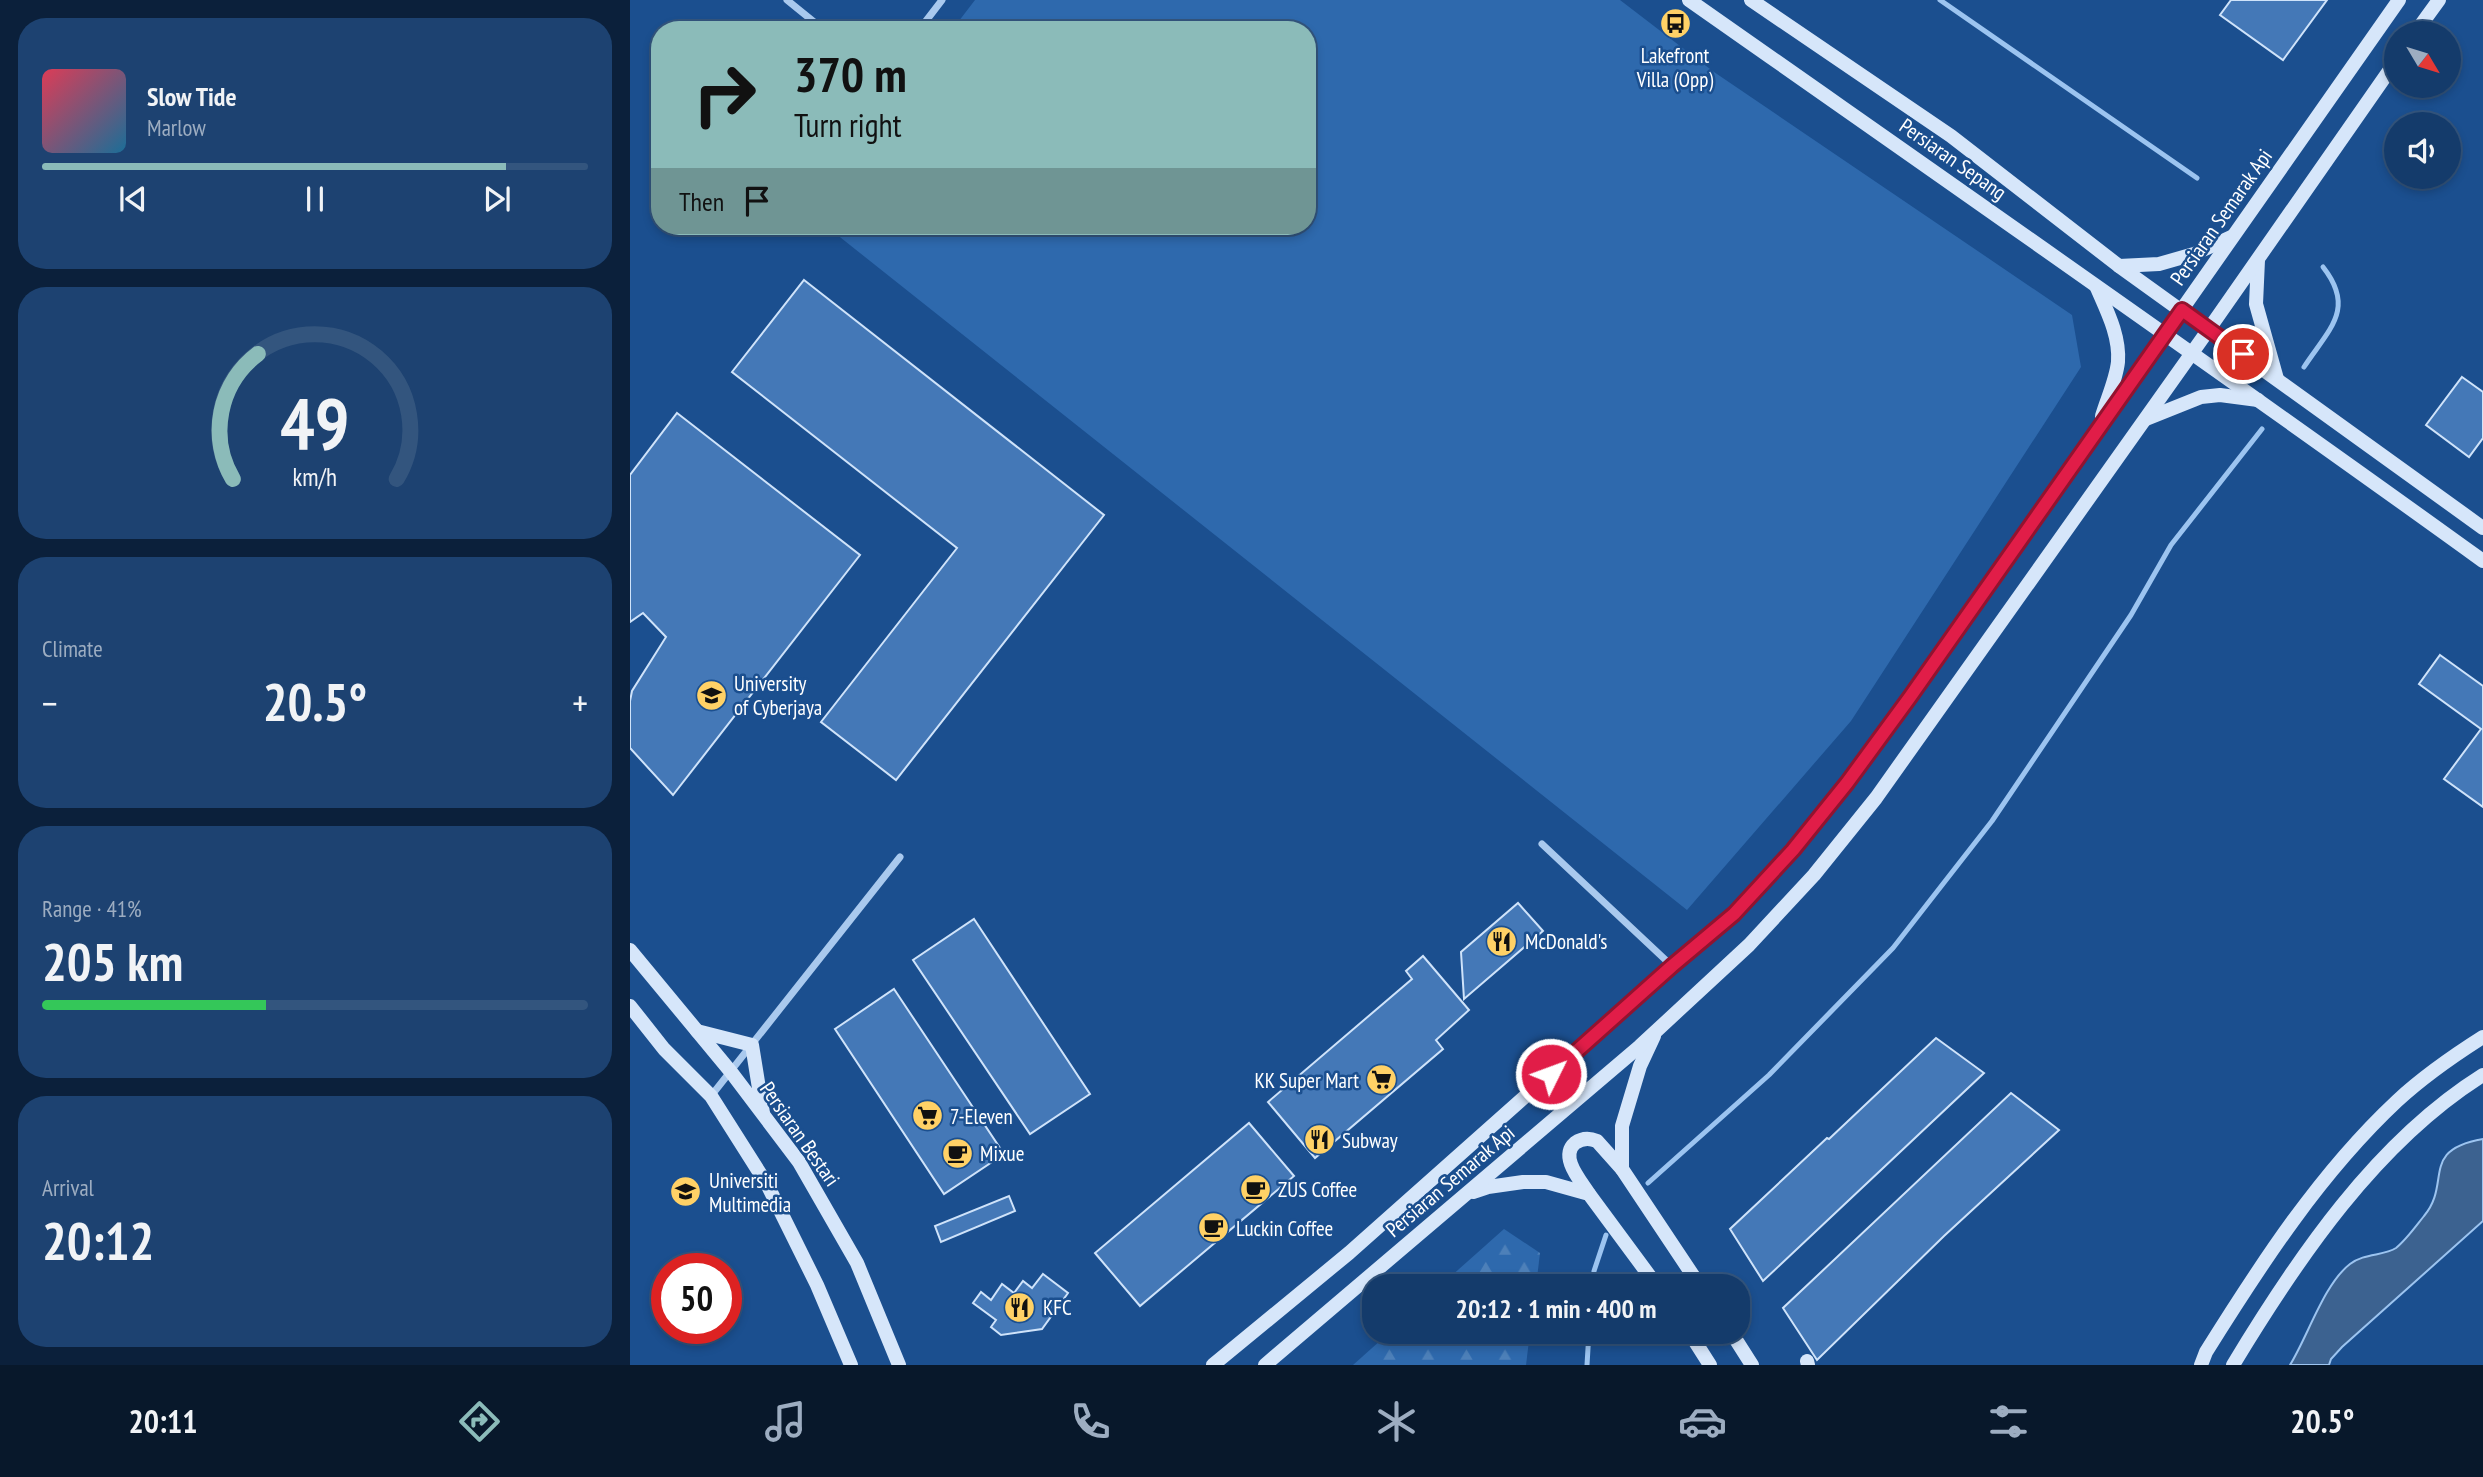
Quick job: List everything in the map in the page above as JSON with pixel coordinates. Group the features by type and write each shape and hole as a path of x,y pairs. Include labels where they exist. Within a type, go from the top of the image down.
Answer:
{"main road":[{"name":"Persiaran Sepang","path":"1689,0 2259,400 2483,561"},
{"name":"Persiaran Sepang","path":"1751,0 1951,136 2119,266 2483,528"},
{"name":"Persiaran Semarak Api","path":"1213,1365 1359,1244 1734,914 1793,850 1847,783 1910,697 2399,0"},
{"path":"2424,21 2439,0"},
{"name":"Persiaran Semarak Api","path":"1265,1365 1658,1029 1749,945 1814,875 1876,798 2209,330 2384,78"},
{"path":"2119,266 2159,264 2194,254 2234,236"},
{"path":"2258,259 2256,304 2277,379"},
{"path":"2096,287 2115,336 2118,363 2099,427"},
{"path":"2145,419 2201,397 2220,395 2259,400"},
{"name":"Persiaran Bestari","path":"630,950 731,1072 799,1162 857,1263 899,1365"},
{"path":"630,1006 664,1049 686,1083 750,1158"},
{"path":"1622,1169 1622,1126 1640,1066 1658,1029"},
{"path":"697,1031 752,1045 763,1115"},
{"path":"2202,1365 2206,1352 2254,1275 2348,1151 2398,1100 2448,1060 2483,1037"},
{"path":"664,1049 711,1096 768,1186 817,1285 851,1365"},
{"path":"2233,1365 2277,1292 2316,1237 2372,1171 2421,1123 2483,1075"},
{"path":"1648,1274 1589,1194 1569,1159 1570,1150 1582,1139 1597,1141 1622,1169 1692,1274"},
{"path":"1466,1195 1488,1187 1523,1182 1546,1182 1589,1194"},
{"path":"1697,1344 1710,1365"},
{"path":"1739,1344 1752,1365"}],"street":[{"path":"786,0 813,21"},
{"path":"926,21 942,0"},
{"path":"1542,844 1672,966"},
{"path":"711,1096 900,857"}],"green space":[{"path":"975,0 1620,0 1714,72 2072,315 2081,367 1851,721 1687,910 837,235 1316,235 1316,21 959,21"},
{"path":"1504,1229 1540,1253 1537,1274 1453,1274"},
{"path":"1377,1344 1529,1344 1526,1365 1353,1365"}],"shaded area":[{"path":"2483,1139 2483,1221 2342,1347 2329,1365 2290,1365 2324,1297 2341,1273 2356,1260 2391,1251 2400,1245 2432,1204 2444,1159 2463,1144"}],"building":[{"path":"2231,0 2327,0 2283,60 2220,15"},
{"path":"804,280 1104,515 896,780 821,722 957,548 732,372"},
{"path":"2462,377 2483,392 2483,438 2469,457 2426,425"},
{"name":"University of Cyberjaya","path":"677,413 860,555 673,795 630,748 632,691 666,637 643,613 630,622 630,475"},
{"path":"2440,655 2483,686 2483,807 2444,779 2481,729 2419,684"},
{"name":"McDonald's","path":"1518,903 1543,931 1464,999 1461,952"},
{"path":"974,919 1090,1094 1030,1134 913,960"},
{"path":"1423,956 1469,1010 1436,1040 1443,1049 1315,1158 1268,1102 1412,979 1406,971"},
{"path":"894,989 1004,1154 944,1194 835,1029"},
{"path":"1936,1038 1984,1073 1763,1281 1730,1229"},
{"path":"2011,1093 2059,1130 1944,1236 1817,1360 1783,1308"},
{"path":"1249,1123 1294,1176 1140,1306 1095,1253"},
{"path":"1009,1196 1015,1211 941,1242 935,1226"},
{"path":"1043,1274 1068,1293 1042,1329 1001,1335 991,1327 996,1320 973,1303 981,1292 991,1300 1002,1284 1014,1293 1023,1281 1032,1288"}],"waterway":[{"path":"1940,0 2197,178"},
{"path":"2304,367 2330,330 2338,307 2333,282 2323,267"},
{"path":"1648,1183 1769,1075 1893,948 1992,821 2131,615 2171,545 2262,429"},
{"path":"1594,1274 1606,1235"},
{"path":"1587,1365 1588,1344"}],"place":[{"name":"Lakefront Villa (Opp)","path":"1675,23"},
{"name":"University of Cyberjaya","path":"711,695"},
{"name":"McDonald's","path":"1502,941"},
{"name":"KK Super Mart","path":"1382,1080"},
{"name":"7-Eleven","path":"927,1116"},
{"name":"Subway","path":"1319,1140"},
{"name":"Mixue","path":"957,1153"},
{"name":"ZUS Coffee","path":"1255,1189"},
{"name":"Universiti Multimedia","path":"686,1192"},
{"name":"Luckin Coffee","path":"1213,1228"},
{"name":"KFC","path":"1020,1307"}],"route":[{"path":"1551,1074 1734,914 1793,850 1847,783 1910,697 2182,310 2243,354"}]}
